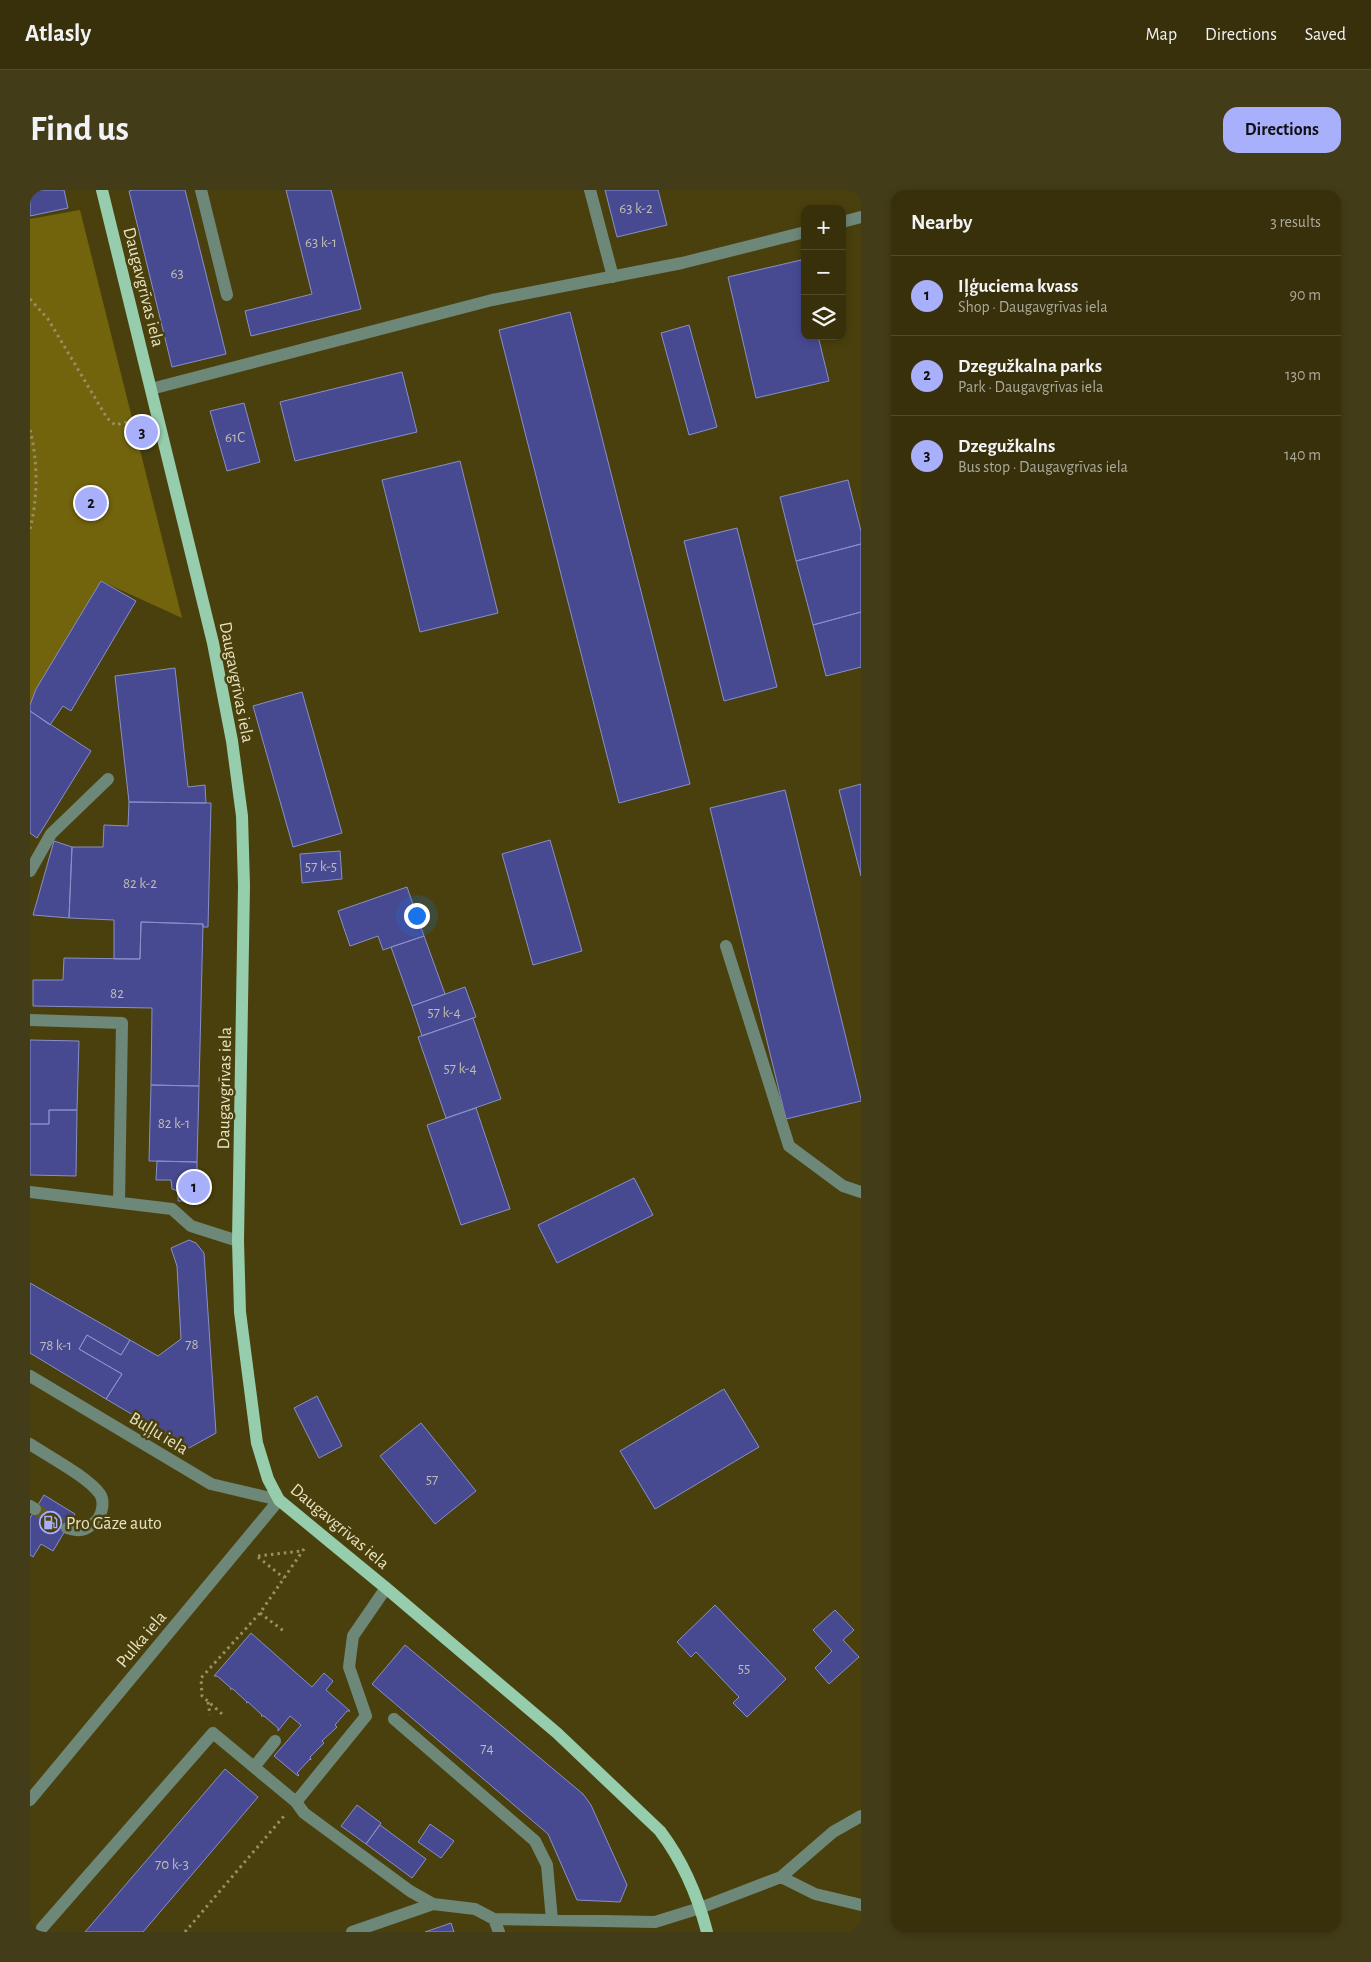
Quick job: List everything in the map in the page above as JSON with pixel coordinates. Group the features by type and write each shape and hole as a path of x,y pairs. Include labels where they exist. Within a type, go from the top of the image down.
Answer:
{"main road":[{"name":"Daugavgrīvas iela","path":"102,190 213,643 232,741 242,816 244,915 238,1240 240,1312 257,1443 268,1479 279,1500 386,1588 557,1734 660,1831 670,1844 700,1908 707,1932"}],"street":[{"path":"201,190 227,295"},
{"path":"590,190 614,277"},
{"path":"846,221 861,217"},
{"path":"150,389 492,300 614,277 801,233"},
{"path":"30,871 51,834 108,779"},
{"path":"726,946 789,1146 843,1186 861,1192"},
{"path":"30,1020 122,1023 119,1202"},
{"path":"30,1192 172,1209 191,1226 238,1240"},
{"name":"Buļļu iela","path":"30,1376 211,1484 279,1500"},
{"path":"30,1444 83,1479 100,1495 103,1508 98,1519 90,1527 78,1531 67,1528"},
{"name":"Pulka iela","path":"30,1800 279,1500"},
{"path":"296,1802 366,1716 349,1667 353,1636 386,1588"},
{"path":"394,1719 534,1841 547,1865 552,1920"},
{"path":"42,1928 213,1733 296,1802 304,1813 410,1892 433,1904 475,1909 494,1919 655,1922 700,1908 781,1877 834,1832 861,1816"},
{"path":"254,1767 275,1741"},
{"path":"781,1877 815,1894 861,1905"},
{"path":"352,1932 433,1904"},
{"path":"494,1919 499,1932"}],"path":[{"path":"30,299 48,319 107,418 115,425 132,421"},
{"path":"30,430 34,446 36,474 33,518 30,528"},
{"path":"213,1733 226,1718 202,1696 201,1678 260,1613 316,1531"},
{"path":"284,1578 257,1556 302,1551"},
{"path":"260,1613 285,1632"},
{"path":"185,1932 284,1816"}],"shaded area":[{"path":"80,210 182,618 101,581 36,689 30,705 30,219"}],"building":[{"path":"30,190 64,190 68,208 30,216"},
{"path":"185,190 226,354 172,367 129,191"},
{"path":"286,190 331,190 361,309 251,336 245,311 312,294"},
{"path":"605,190 658,190 667,225 617,237"},
{"path":"801,260 801,340 819,340 829,381 756,398 728,277"},
{"path":"570,312 690,784 619,803 499,330"},
{"path":"689,325 717,427 689,435 661,333"},
{"path":"402,372 417,432 295,461 280,402"},
{"path":"244,403 260,462 227,471 210,411"},
{"path":"460,461 498,613 420,632 382,480"},
{"path":"848,480 861,531 861,544 796,561 780,497"},
{"path":"737,528 777,687 724,701 684,541"},
{"path":"861,544 861,612 813,625 796,561"},
{"path":"101,581 136,601 71,711 63,706 50,725 30,711 30,705 36,689"},
{"path":"861,612 861,667 826,676 813,625"},
{"path":"175,668 188,787 205,785 206,803 129,802 115,676"},
{"path":"302,692 342,833 293,847 253,706"},
{"path":"30,711 91,751 37,838 30,833"},
{"path":"861,784 861,876 839,790"},
{"path":"785,790 861,1099 861,1101 786,1119 710,808"},
{"path":"129,802 211,803 208,927 203,927 203,924 141,922 140,959 114,959 114,920 69,918 72,847 103,847 104,825 128,826"},
{"path":"550,840 582,951 533,965 502,854"},
{"path":"54,841 72,847 69,918 33,915"},
{"path":"340,851 342,879 302,883 300,854"},
{"path":"407,887 424,936 383,950 378,936 350,946 338,911"},
{"path":"141,922 203,924 199,1086 151,1085 152,1008 33,1006 33,980 63,980 64,958 140,959"},
{"path":"424,936 445,994 412,1006 391,947"},
{"path":"465,987 476,1017 422,1036 412,1006"},
{"path":"473,1018 501,1099 446,1118 418,1037"},
{"path":"30,1040 79,1041 77,1110 49,1110 49,1124 30,1124"},
{"path":"151,1085 199,1086 197,1162 149,1161"},
{"path":"476,1108 510,1209 461,1225 427,1125"},
{"path":"49,1110 77,1110 76,1176 30,1175 30,1124 49,1124"},
{"path":"157,1161 197,1162 197,1201 178,1201 178,1191 172,1189 171,1180 156,1180"},
{"path":"634,1178 653,1215 557,1263 538,1225"},
{"path":"189,1240 196,1243 204,1253 216,1433 189,1448 106,1399 122,1374 79,1349 87,1335 121,1355 130,1340 158,1356 181,1339 177,1266 171,1248"},
{"path":"30,1283 130,1340 121,1355 87,1335 79,1349 122,1374 106,1399 30,1353"},
{"path":"724,1389 759,1447 655,1509 620,1451"},
{"path":"317,1396 342,1446 319,1458 294,1408"},
{"path":"421,1423 476,1491 435,1524 380,1456"},
{"name":"Pro Gāze auto","path":"44,1495 75,1514 53,1551 41,1544 33,1557 30,1555 30,1518"},
{"path":"715,1605 786,1679 747,1717 733,1703 739,1697 696,1652 691,1657 677,1642"},
{"path":"835,1610 854,1630 843,1640 859,1657 829,1684 815,1668 832,1651 813,1630"},
{"path":"251,1633 312,1687 324,1673 333,1681 326,1690 350,1711 347,1711 335,1725 337,1727 322,1741 324,1743 310,1757 311,1760 297,1773 298,1776 274,1756 301,1725 290,1716 278,1731 278,1728 264,1716 261,1716 248,1702 246,1703 233,1689 230,1689 217,1676 214,1676"},
{"path":"405,1645 583,1794 591,1805 627,1885 620,1902 577,1900 548,1834 372,1684"},
{"path":"225,1769 258,1797 143,1932 85,1932"},
{"path":"357,1805 381,1823 366,1844 341,1826"},
{"path":"430,1824 454,1841 441,1858 418,1842"},
{"path":"380,1825 426,1859 412,1878 366,1844"},
{"path":"451,1923 454,1932 425,1932"}],"tunnel":[{"path":"35,1509 67,1528"}],"place":[{"name":"Dzegužkalns","path":"142,432"},
{"name":"Dzegužkalna parks","path":"91,503"},
{"name":"Iļģuciema kvass","path":"194,1187"},
{"name":"Pro Gāze auto","path":"50,1523"}]}
